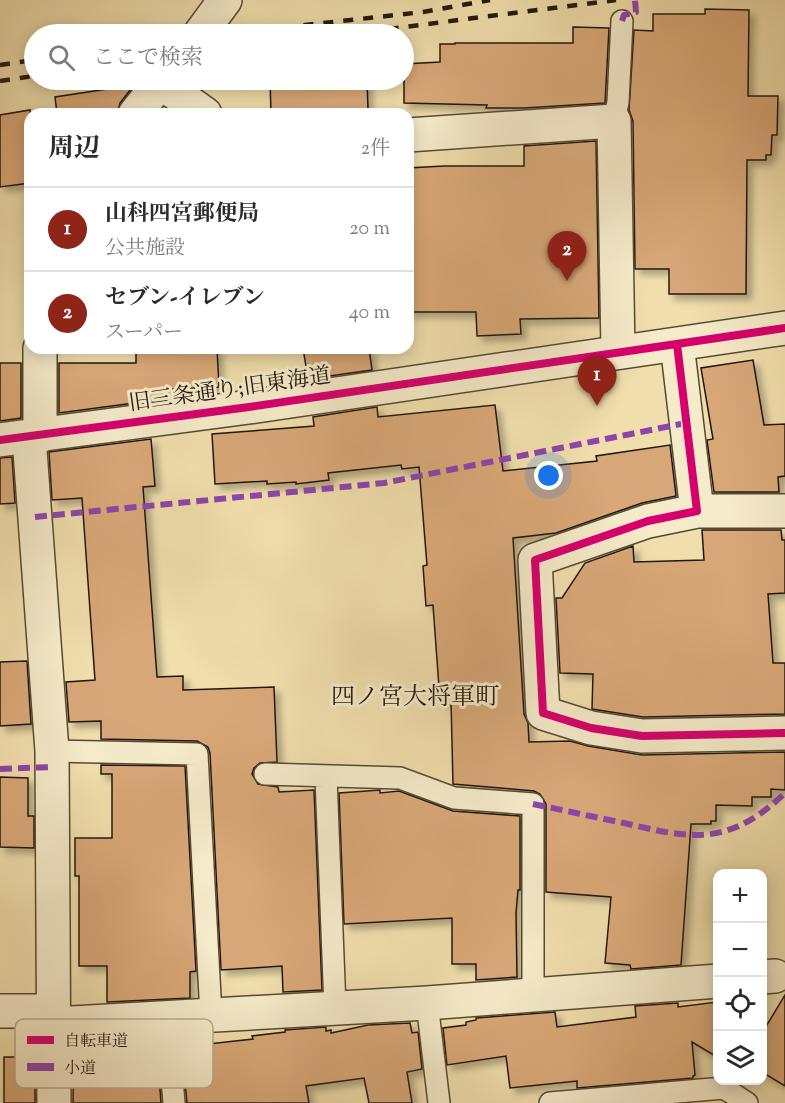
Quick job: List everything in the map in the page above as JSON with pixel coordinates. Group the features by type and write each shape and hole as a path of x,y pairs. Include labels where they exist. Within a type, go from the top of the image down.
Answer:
{"street":[{"path":"207,24 225,0"},
{"path":"140,108 154,90"},
{"path":"173,90 197,108"},
{"path":"414,135 614,121 618,352"},
{"name":"旧三条通り;旧東海道","path":"23,438 273,404 785,328"},
{"path":"677,344 697,511"},
{"path":"39,354 23,438 51,751 54,1018"},
{"path":"785,511 697,511 648,520 535,560 543,713 591,728 642,736 785,733"},
{"path":"0,1011 54,1018 167,1017 427,1003 713,981"}],"lane":[{"path":"614,121 618,102 622,21"},
{"path":"51,751 197,754 211,1015"},
{"path":"266,774 400,778 454,798 533,804 533,995"},
{"path":"326,777 335,1008"},
{"path":"427,1003 439,1103"},
{"path":"173,1088 174,1103"},
{"path":"550,1103 723,1088 747,1103"}],"building":[{"path":"705,9 749,10 748,96 778,96 777,135 772,135 771,155 766,155 766,160 747,160 746,294 669,294 669,269 635,269 633,121 629,110 634,30 653,31 653,14 705,14"},
{"path":"573,27 609,28 605,103 486,108 487,105 404,103 404,90 414,90 414,63 440,62 440,44 573,43"},
{"path":"101,90 130,90 119,108 56,108 55,97"},
{"path":"270,90 367,90 368,108 271,108"},
{"path":"24,111 24,184 0,187 0,115"},
{"path":"596,141 599,318 520,319 521,334 477,336 476,312 414,312 414,168 524,166 524,146"},
{"path":"136,354 217,354 219,387 148,390 149,401 59,413 59,363 136,363"},
{"path":"304,354 370,354 372,370 308,379"},
{"path":"753,360 764,425 785,424 785,476 778,477 779,492 714,492 707,440 713,439 701,368"},
{"path":"0,363 21,363 21,418 0,421"},
{"path":"495,405 503,471 597,461 596,456 670,445 676,496 642,503 556,533 513,538 524,714 528,723 529,742 570,741 642,755 785,752 785,790 771,789 771,797 752,797 752,806 716,805 716,821 711,821 711,824 691,824 681,965 631,969 630,965 605,963 611,897 546,892 546,804 540,794 534,791 453,784 451,701 440,701 433,605 426,606 423,566 427,565 419,467 402,469 401,465 328,473 329,480 296,484 296,482 267,484 267,481 215,484 212,434 314,426 313,417 377,407 378,417"},
{"path":"151,439 155,486 143,487 157,677 183,676 183,690 274,687 277,762 260,763 254,768 252,774 258,784 278,787 279,792 314,790 322,990 283,992 282,966 221,970 208,747 197,741 101,739 101,721 69,722 66,682 95,680 82,498 52,500 49,452"},
{"path":"12,457 15,503 0,504 0,458"},
{"path":"702,530 781,530 782,540 785,540 785,593 768,594 773,663 785,663 785,714 643,717 592,709 593,674 560,673 556,598 562,598 585,563 633,546 634,562 704,560"},
{"path":"27,661 31,724 0,726 0,662"},
{"path":"101,765 185,766 196,971 190,972 190,998 107,1002 107,966 79,966 79,876 75,876 75,838 112,838 112,774 101,774"},
{"path":"0,777 28,778 28,816 34,816 34,848 0,847"},
{"path":"380,790 380,793 399,791 453,811 520,816 520,890 518,890 516,913 517,977 476,980 476,964 452,964 452,918 344,924 339,793"},
{"path":"785,995 785,1086 767,1075 767,1025"},
{"path":"678,1003 678,1007 713,1003 713,1055 692,1042 695,1075 693,1078 577,1088 577,1081 510,1088 506,1056 447,1065 443,1028 466,1025 466,1022 476,1020 476,1018 555,1012 557,1027 636,1017 635,1006"},
{"path":"410,1023 412,1033 418,1032 422,1069 407,1072 412,1103 369,1103 364,1078 306,1086 309,1103 187,1103 186,1088 213,1088 213,1043 253,1039 252,1036 285,1032 285,1030 326,1027 326,1031 331,1030 331,1033 368,1025"},
{"path":"4,1057 15,1057 15,1088 35,1088 35,1103 4,1103"},
{"path":"73,1088 160,1088 161,1103 73,1103"}],"railway":[{"path":"314,24 423,12 490,0"},
{"path":"414,26 616,0"},
{"path":"0,65 24,61"},
{"path":"0,81 24,77"}],"marked path":[{"path":"622,21 624,15 636,12 635,0"},
{"path":"35,517 384,483 686,423"},
{"path":"0,769 52,767"},
{"path":"533,804 659,831 701,835 728,830 744,824 785,793"}],"cycle path":[{"path":"0,440 249,407 785,328"},
{"path":"677,344 697,511 648,521 535,560 543,713 591,728 642,736 785,733"}],"place":[{"name":"セブン-イレブン","path":"567,281"},
{"name":"山科四宮郵便局","path":"597,406"}],"district":[{"name":"四ノ宮大将軍町","path":"415,698"}]}
